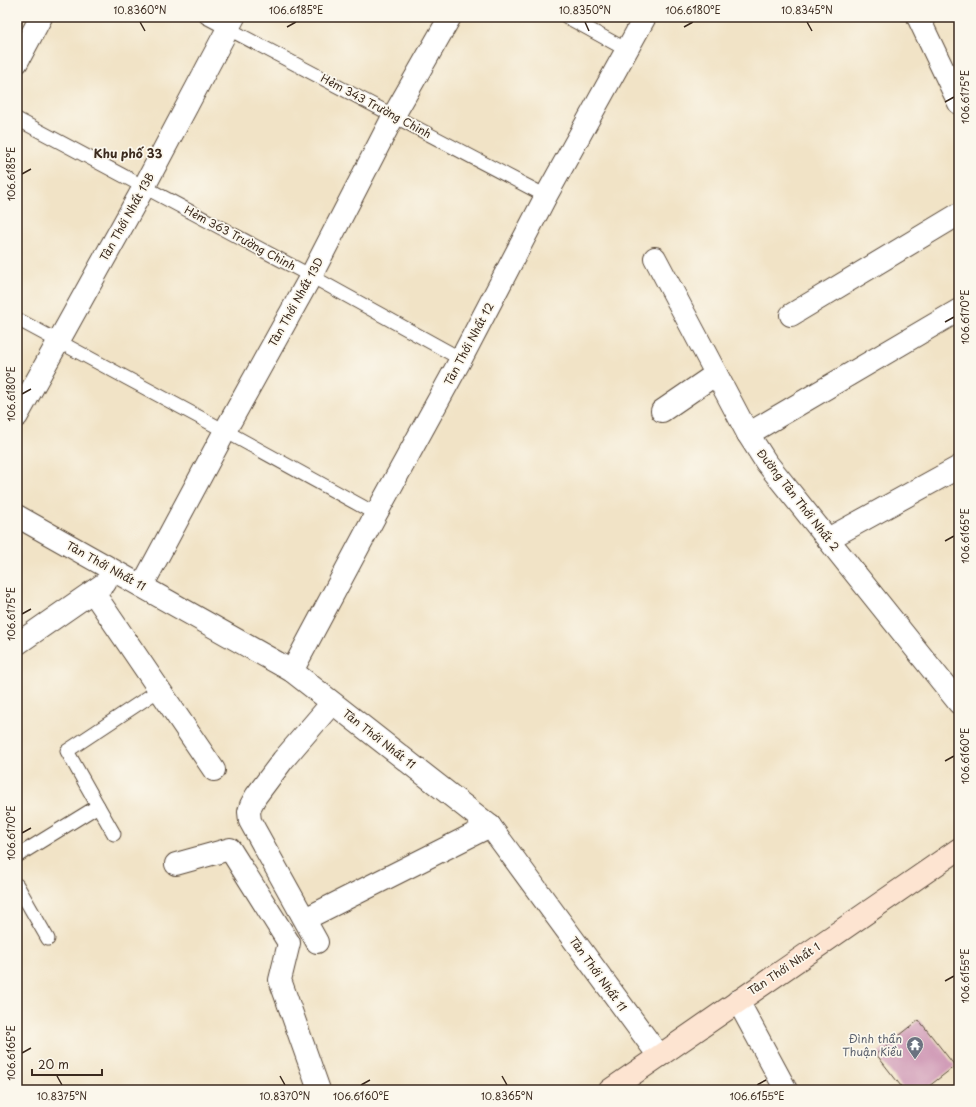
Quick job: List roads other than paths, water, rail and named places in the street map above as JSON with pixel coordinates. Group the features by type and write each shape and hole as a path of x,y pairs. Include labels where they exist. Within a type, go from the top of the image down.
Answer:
{"street":[{"path":"17,62 40,17"},
{"name":"Tân Thới Nhất 13D","path":"142,586 225,431 311,276 394,115 450,17"},
{"name":"Tân Thới Nhất 12","path":"292,671 376,514 462,359 546,196 645,17"},
{"path":"918,17 959,103"},
{"name":"Tân Thới Nhất 13B","path":"17,416 144,187 231,23"},
{"path":"791,315 959,214"},
{"name":"Đường Tân Thới Nhất 2","path":"655,258 748,434 766,462 959,703"},
{"path":"748,434 959,310"},
{"path":"662,411 716,374"},
{"path":"828,539 959,467"},
{"name":"Tân Thới Nhất 11","path":"17,516 292,671 490,826 659,1056"},
{"path":"17,644 118,574"},
{"path":"93,592 214,770"},
{"path":"317,942 250,821 249,812 251,805 269,778 332,703"},
{"path":"305,919 490,826"},
{"path":"176,864 230,849 289,943 280,980 319,1090"},
{"name":"Tân Thới Nhất 1","path":"610,1090 959,850"},
{"path":"738,1001 786,1090"}],"lane":[{"name":"Hẻm 343 Trường Chinh","path":"206,17 231,23 394,115 546,196"},
{"path":"567,17 627,50"},
{"name":"Hẻm 363 Trường Chinh","path":"17,120 311,276 462,359"},
{"path":"17,319 376,514"},
{"path":"114,834 67,751 159,690"},
{"path":"17,856 98,806"},
{"path":"17,885 48,939"}],"place":[{"name":"Đình thần Thuận Kiều","path":"915,1060"}],"district":[{"name":"Khu phố 33","path":"128,154"}]}
